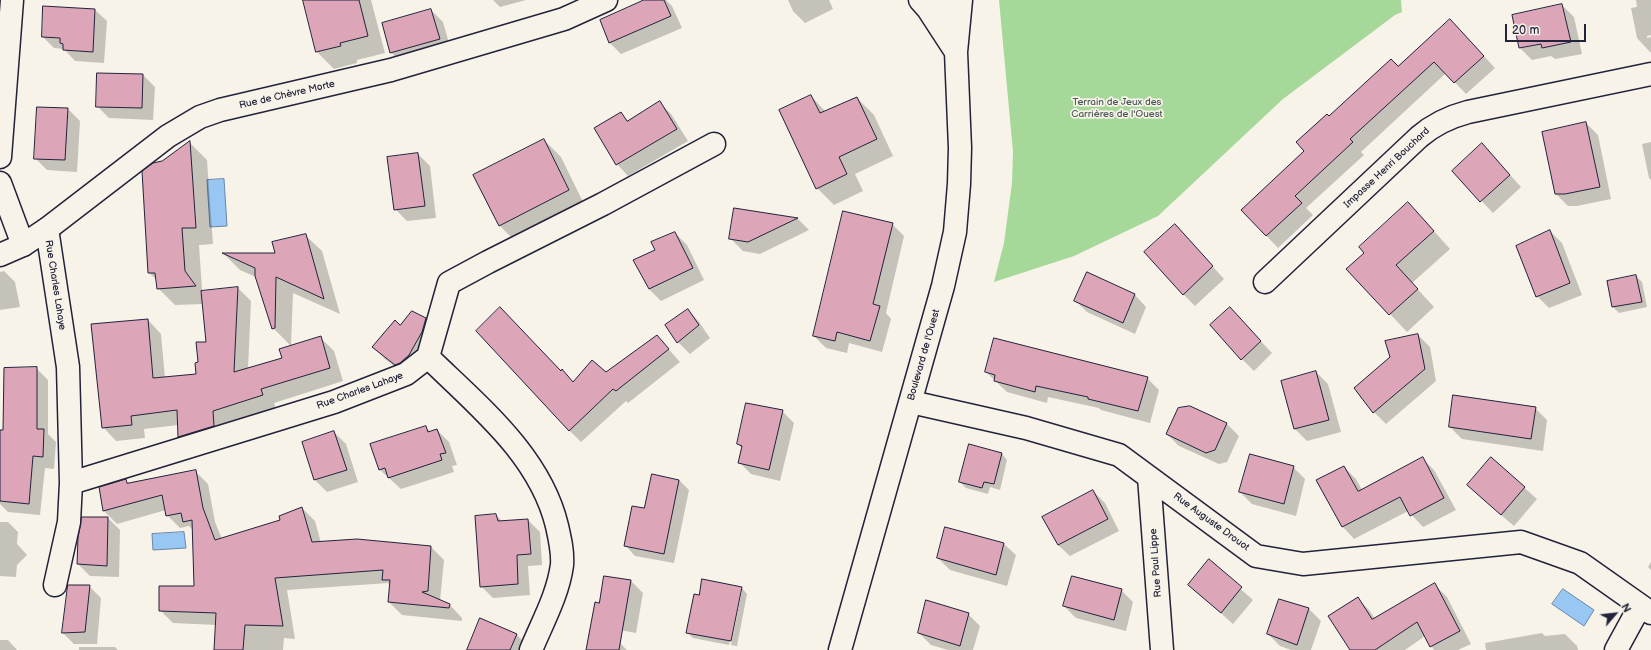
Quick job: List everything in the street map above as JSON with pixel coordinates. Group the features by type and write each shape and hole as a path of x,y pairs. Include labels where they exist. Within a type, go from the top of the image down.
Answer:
{"street":[{"path":"0,156 12,0"},
{"name":"Rue de Chèvre Morte","path":"0,255 23,245 47,230 168,136 200,117 220,110 391,70 564,19 606,0"},
{"path":"920,0 928,9 956,52"},
{"name":"Boulevard de l'Ouest","path":"943,0 956,52"},
{"name":"Boulevard de l'Ouest","path":"840,650 943,286 955,232 960,148 956,52 961,0"},
{"name":"Impasse Henri Bouchard","path":"1265,282 1433,125 1451,116 1468,112 1651,74"},
{"path":"531,650 557,587 562,564 561,542 556,519 546,492 535,472 522,454 492,420 428,357 449,283 603,204 714,144"},
{"path":"0,183 23,245"},
{"name":"Rue Charles Lahaye","path":"47,230 68,367 71,483 69,522 55,585"},
{"name":"Rue Charles Lahaye","path":"71,483 334,402 406,374 428,357"},
{"name":"Rue Auguste Drouot","path":"911,402 1026,428 1119,455 1256,556 1303,564 1521,542 1580,563 1646,609"},
{"name":"Rue Paul Lippe","path":"1149,477 1162,650"},
{"path":"1616,650 1646,609"}],"green space":[{"name":"Terrain de Jeux des Carrières de l'Ouest","path":"999,0 1401,0 1402,12 1395,15 1283,99 1158,216 1074,256 994,282 1004,243 1012,183 1013,152"}],"water":[{"path":"224,179 227,226 210,227 207,180"},
{"path":"184,532 186,548 153,550 152,534"},
{"path":"1563,589 1594,610 1584,626 1552,604"}],"building":[{"path":"303,0 359,0 368,36 340,43 341,46 316,52"},
{"path":"644,0 664,0 671,16 609,43 600,20"},
{"path":"1562,4 1571,42 1542,48 1541,44 1519,48 1512,15"},
{"path":"43,6 95,9 93,52 63,50 63,44 60,43 60,38 42,37"},
{"path":"431,9 440,39 390,53 382,23"},
{"path":"1450,19 1484,56 1454,83 1434,62 1350,139 1353,142 1295,196 1302,203 1266,236 1241,210 1304,151 1296,142 1327,114 1329,116 1391,59 1398,66"},
{"path":"97,73 143,74 142,108 96,107"},
{"path":"811,95 820,113 857,97 877,139 839,157 847,174 816,189 779,110"},
{"path":"660,101 677,129 616,165 594,128 621,112 627,121"},
{"path":"37,107 68,108 65,160 34,159"},
{"path":"1586,122 1600,187 1565,194 1555,194 1542,132"},
{"path":"544,139 569,190 499,226 473,175"},
{"path":"190,141 196,228 182,228 185,271 196,286 157,289 155,273 148,273 142,171 153,163 162,161"},
{"path":"1482,143 1510,175 1480,202 1452,171"},
{"path":"418,153 425,206 394,210 387,157"},
{"path":"1408,202 1434,231 1396,265 1418,289 1389,315 1346,269 1364,253 1359,247"},
{"path":"734,208 798,218 748,242 729,239"},
{"path":"843,211 893,223 873,304 880,306 870,341 837,332 835,341 813,336"},
{"path":"1175,224 1213,266 1183,295 1144,252"},
{"path":"1550,230 1570,283 1536,297 1516,246"},
{"path":"675,232 693,268 649,289 633,260 655,250 651,242"},
{"path":"306,234 324,299 276,277 275,328 272,329 255,276 255,268 222,253 275,253 272,242"},
{"path":"1087,272 1135,294 1123,323 1074,301"},
{"path":"1636,275 1642,302 1612,307 1607,281"},
{"path":"238,287 234,372 282,358 279,349 321,336 330,368 261,389 263,395 213,411 214,426 178,437 177,410 131,416 132,425 102,428 91,324 148,319 153,378 196,374 195,363 198,362 196,342 206,342 201,291"},
{"path":"500,307 573,382 592,360 606,372 657,335 669,349 616,391 613,389 569,431 476,331"},
{"path":"1230,307 1261,341 1241,360 1210,325"},
{"path":"688,309 699,325 677,343 665,325"},
{"path":"412,311 426,318 422,332 409,355 400,363 395,365 372,347 395,320 400,325"},
{"path":"1418,334 1425,369 1373,413 1354,388 1390,357 1385,341"},
{"path":"994,338 1148,377 1138,411 1088,399 1088,397 1036,386 1035,392 994,381 995,375 985,372"},
{"path":"37,367 37,429 44,429 43,457 33,456 29,504 0,501 0,430 3,430 4,368"},
{"path":"1316,371 1329,420 1294,429 1281,381"},
{"path":"1453,395 1536,407 1531,439 1449,427"},
{"path":"746,403 783,410 769,470 738,463 742,446 737,444"},
{"path":"1190,406 1227,423 1215,450 1206,453 1166,434 1178,408"},
{"path":"426,426 428,432 437,429 446,453 440,454 442,460 388,478 385,468 379,470 370,444"},
{"path":"334,431 347,470 314,480 302,442"},
{"path":"969,444 1002,453 994,484 984,482 982,488 959,482"},
{"path":"1250,454 1294,466 1284,504 1239,492"},
{"path":"1423,457 1444,498 1410,516 1400,497 1342,527 1316,480 1344,466 1358,491"},
{"path":"1491,457 1525,487 1501,515 1467,485"},
{"path":"196,470 203,508 215,540 280,520 279,516 302,507 312,542 357,539 431,546 428,591 422,592 450,604 449,608 388,602 390,580 382,580 383,570 275,578 283,626 245,625 243,650 214,650 216,613 159,611 159,586 194,586 192,520 183,522 181,513 166,516 162,495 103,511 99,487 126,479 127,483"},
{"path":"652,474 679,480 664,554 624,546 632,506 644,508"},
{"path":"1093,490 1108,519 1058,545 1042,517"},
{"path":"496,514 498,521 528,519 531,554 517,555 518,584 480,587 475,516"},
{"path":"82,517 108,517 107,566 77,564 78,538"},
{"path":"945,527 1004,543 996,575 937,558"},
{"path":"1209,559 1242,587 1221,613 1188,585"},
{"path":"604,576 631,580 619,650 586,650 595,602 599,603"},
{"path":"1072,576 1122,589 1114,620 1063,606"},
{"path":"702,579 742,587 731,641 686,633 694,594 699,595"},
{"path":"1435,583 1460,631 1430,647 1417,622 1375,650 1350,650 1328,616 1358,597 1372,619"},
{"path":"68,585 90,585 85,632 62,633"},
{"path":"1279,599 1309,608 1297,645 1267,634"},
{"path":"926,600 969,613 960,646 918,633"},
{"path":"480,618 517,634 510,650 467,650"}]}
